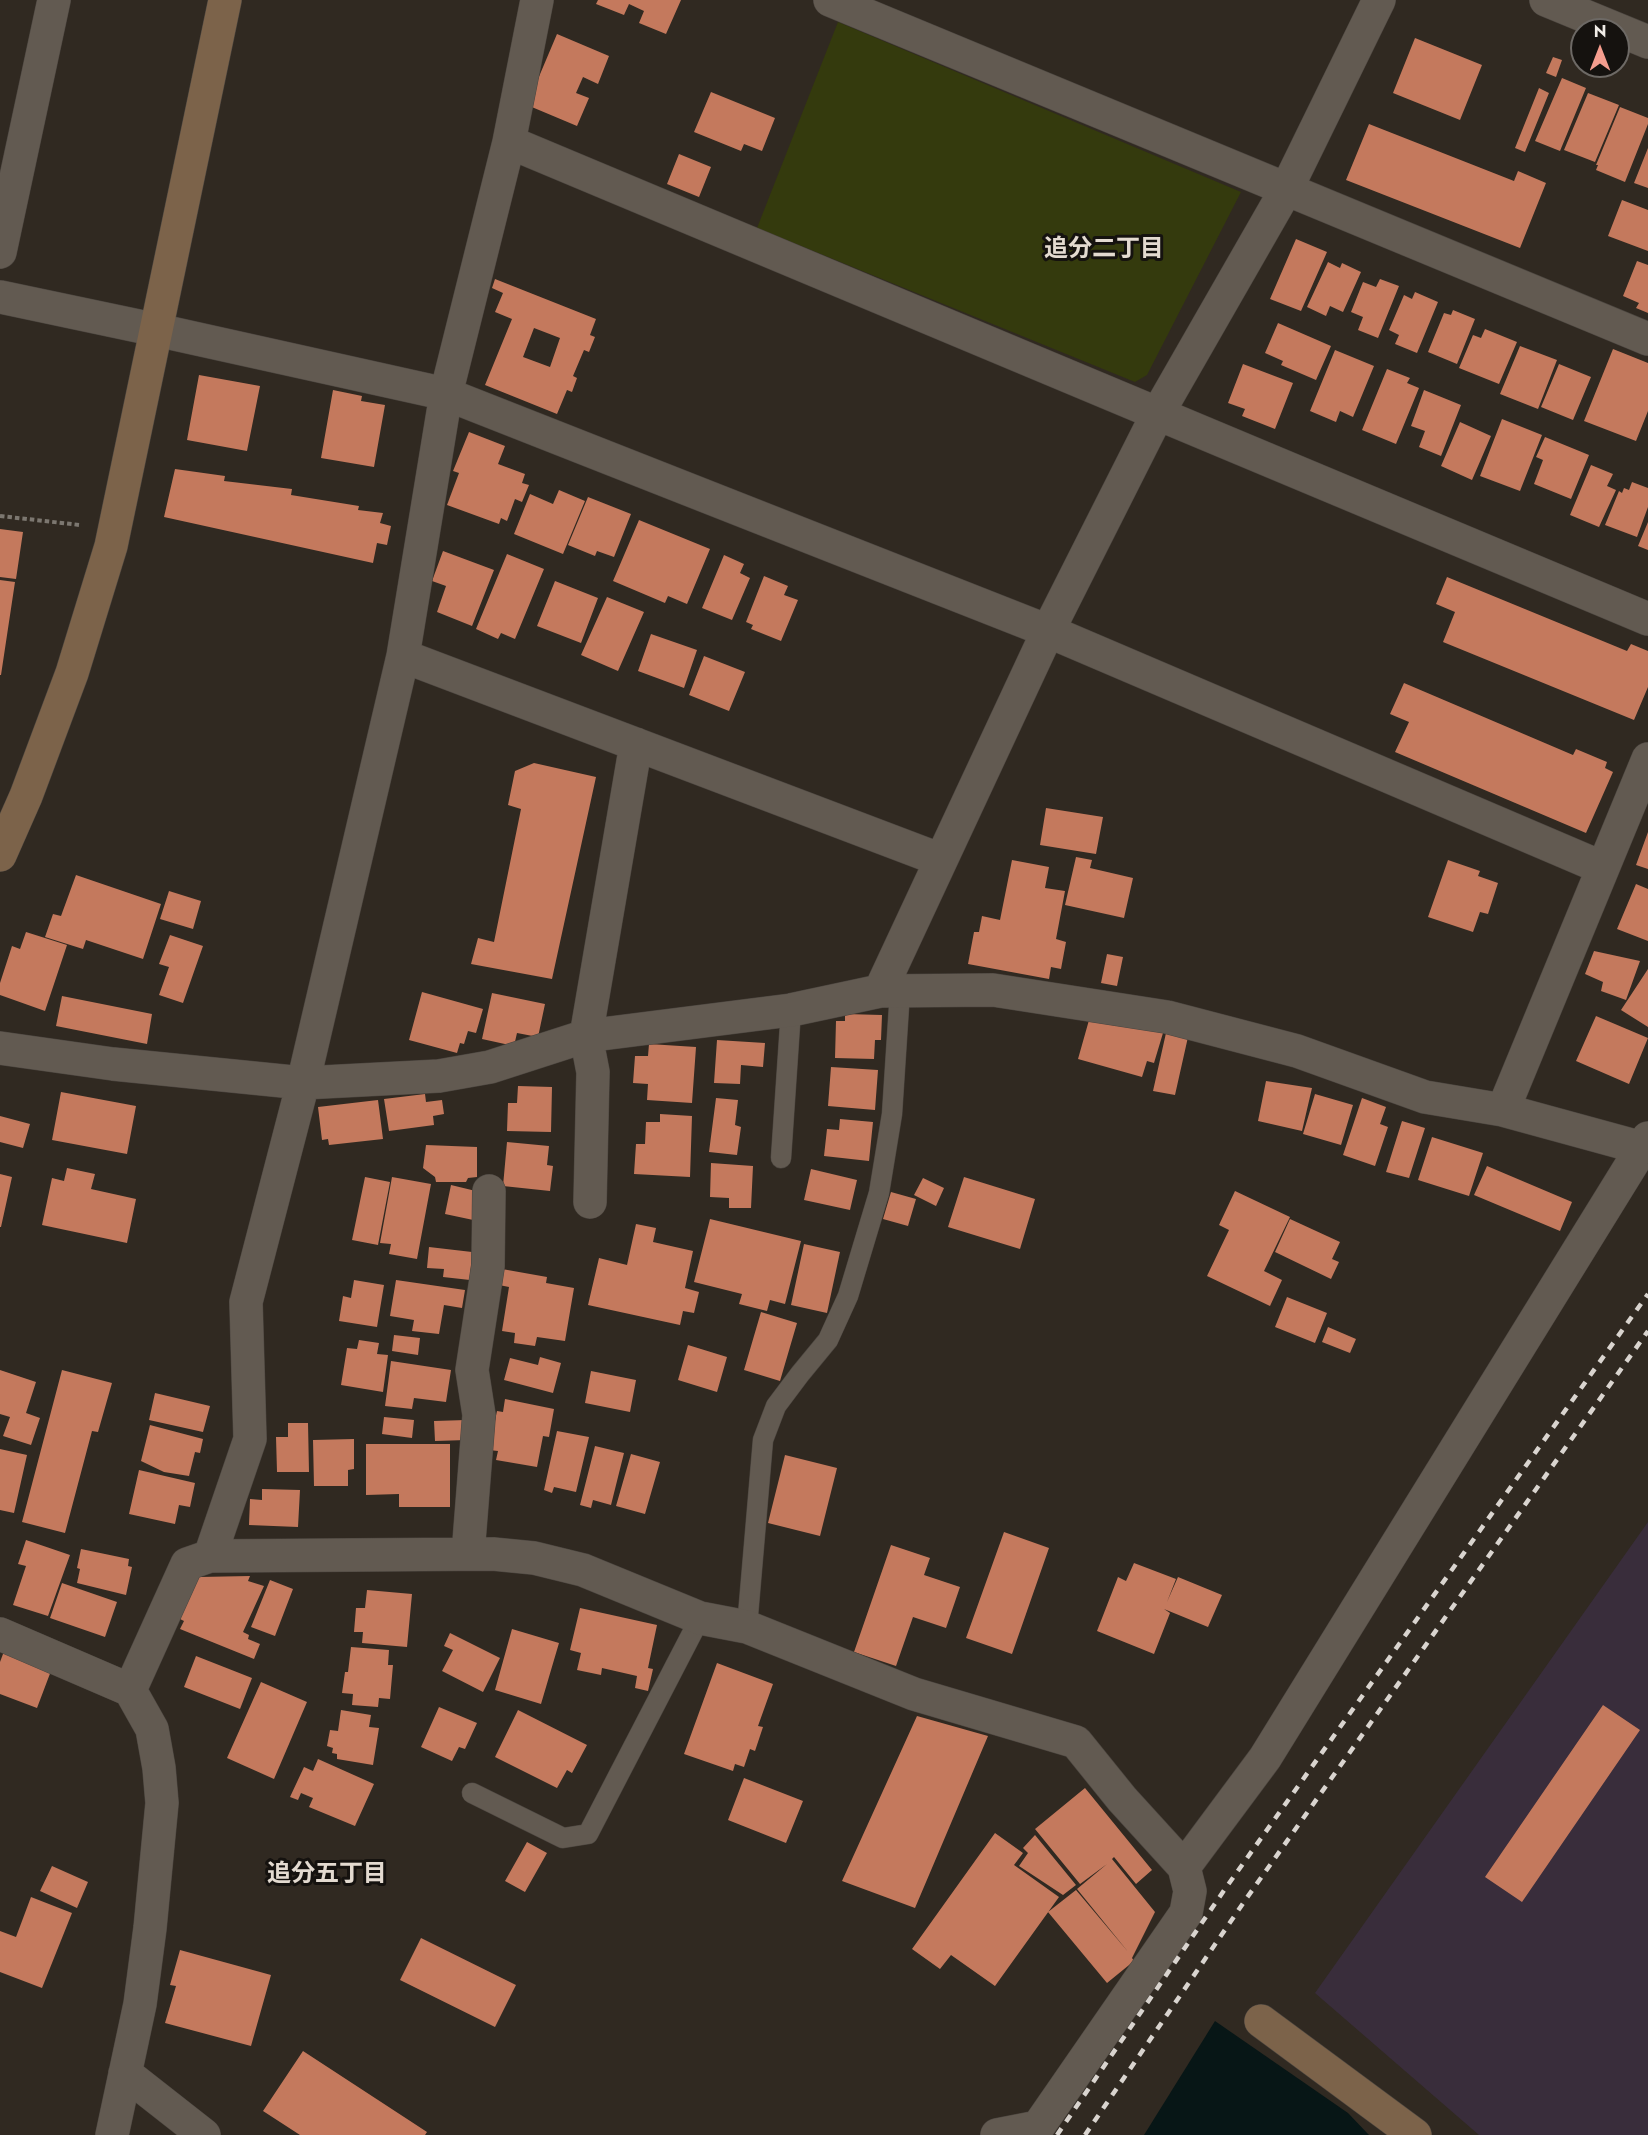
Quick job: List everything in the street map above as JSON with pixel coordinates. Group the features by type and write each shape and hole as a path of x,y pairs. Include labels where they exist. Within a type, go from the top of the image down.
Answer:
{"street":[{"path":"0,252 54,0"},
{"path":"0,855 26,796 72,673 111,546 158,330 225,0"},
{"path":"210,1556 250,1439 246,1302 303,1083 403,656 446,394 509,142 537,0"},
{"path":"830,0 1648,339"},
{"path":"890,991 941,860 1048,631 1158,413 1287,188 1379,0"},
{"path":"1546,0 1648,42"},
{"path":"509,142 1648,618"},
{"path":"0,297 446,394 1048,631 1603,868"},
{"path":"403,656 941,860"},
{"path":"590,1202 592,1072 586,1036 636,744"},
{"path":"1503,1110 1648,759"},
{"path":"0,1048 113,1064 303,1083 439,1076 490,1067 586,1036 790,1010 890,991 993,990 1167,1017 1297,1051 1425,1097 1503,1110 1645,1143 1265,1758 1184,1867"},
{"path":"468,1554 479,1415 472,1370 488,1266 489,1191"},
{"path":"130,1690 187,1564 210,1556 468,1554 534,1558 583,1570 700,1617 747,1627 914,1694 1076,1742 1122,1799 1184,1867 1190,1891 1186,1913 1038,2127 997,2135"},
{"path":"0,1634 130,1690 152,1729 162,1803 150,1928 140,2004 112,2135"},
{"path":"1261,2020 1415,2135"},
{"path":"125,2073 204,2135"}],"lane":[{"path":"747,1627 763,1440 776,1406 828,1340 848,1296 879,1192 892,1114 890,991"},
{"path":"781,1158 790,1010"},
{"path":"472,1793 563,1838 588,1834 700,1617"}],"path":[{"path":"0,516 81,525"}],"shaded area":[{"path":"1648,1522 1648,2135 1479,2135 1315,1993"},
{"path":"1215,2021 1348,2113 1369,2135 1144,2135"}],"green space":[{"path":"838,22 1241,192 1147,375 1135,382 757,228"}],"building":[{"path":"598,0 681,0 666,34 639,23 644,11 629,4 624,15 596,4"},
{"path":"557,34 609,56 598,84 583,77 576,93 589,98 577,126 527,105"},
{"path":"1415,38 1482,65 1460,120 1393,93"},
{"path":"1553,57 1562,60 1556,77 1546,73"},
{"path":"1562,78 1586,88 1560,151 1535,141"},
{"path":"1539,88 1549,93 1525,152 1515,148"},
{"path":"711,92 775,118 762,151 744,144 741,151 694,132"},
{"path":"1588,93 1619,105 1595,162 1564,150"},
{"path":"1620,107 1648,118 1648,124 1625,182 1596,170"},
{"path":"1369,124 1514,181 1518,171 1546,183 1520,248 1346,180"},
{"path":"1648,148 1648,188 1634,183"},
{"path":"679,154 711,167 699,197 667,184"},
{"path":"1622,200 1648,210 1648,251 1608,236"},
{"path":"1296,239 1327,252 1301,311 1270,299"},
{"path":"1637,261 1648,265 1648,313 1636,308 1639,303 1623,296"},
{"path":"1328,262 1340,268 1342,263 1361,272 1343,312 1330,306 1326,316 1307,307"},
{"path":"495,279 596,319 590,335 595,337 589,352 584,350 573,376 577,378 572,392 567,390 557,414 485,385 512,319 495,312 503,293 492,288","holes":["534,328 560,338 550,367 523,357"]},
{"path":"1380,279 1399,286 1378,338 1358,330 1363,317 1351,312 1363,282 1376,287"},
{"path":"1415,292 1438,302 1417,353 1395,344 1399,335 1389,330 1404,295 1412,299"},
{"path":"1453,310 1475,319 1457,364 1428,352 1444,313 1451,315"},
{"path":"1278,323 1331,346 1316,380 1281,365 1283,361 1265,353"},
{"path":"1485,329 1517,342 1499,384 1459,368 1473,335 1481,338"},
{"path":"1520,346 1557,360 1538,409 1500,394"},
{"path":"1613,349 1648,363 1648,411 1636,441 1584,421"},
{"path":"1335,350 1374,366 1353,417 1340,411 1336,422 1310,411"},
{"path":"1243,364 1293,383 1275,429 1242,416 1245,409 1228,403"},
{"path":"1559,364 1591,377 1573,420 1541,407"},
{"path":"1387,369 1410,378 1407,383 1419,388 1396,444 1362,430"},
{"path":"199,375 260,386 247,451 187,440"},
{"path":"333,390 362,396 361,401 385,405 374,467 321,458"},
{"path":"1424,390 1461,405 1441,456 1419,447 1425,431 1411,426"},
{"path":"1502,419 1542,435 1520,491 1480,476"},
{"path":"1460,422 1491,436 1472,480 1441,466"},
{"path":"469,432 505,446 498,464 525,474 522,483 529,485 522,502 515,499 507,521 501,518 499,524 447,505 459,473 453,471"},
{"path":"1545,437 1589,455 1571,499 1534,484 1543,460 1536,457"},
{"path":"1591,465 1613,474 1607,486 1616,490 1599,527 1570,515"},
{"path":"175,469 225,476 224,481 292,489 291,495 359,506 358,510 383,513 380,523 391,526 387,545 377,543 373,563 164,517"},
{"path":"1632,482 1648,488 1648,507 1637,537 1605,525 1619,491 1622,493 1624,488 1629,490"},
{"path":"559,490 585,501 563,554 514,534 530,494 553,504"},
{"path":"588,497 631,514 614,557 597,551 595,556 568,545"},
{"path":"639,520 710,549 687,604 668,596 665,603 613,581"},
{"path":"1648,522 1648,550 1638,546"},
{"path":"0,529 23,532 16,579 0,577"},
{"path":"443,551 494,570 472,626 437,612 446,586 432,581"},
{"path":"507,554 544,569 515,639 501,633 498,639 476,629"},
{"path":"724,555 744,564 740,573 750,578 732,620 702,608"},
{"path":"764,576 788,586 784,595 798,600 781,641 751,629 753,625 746,622"},
{"path":"1447,577 1627,651 1631,644 1648,651 1648,687 1634,720 1443,642 1455,612 1436,604"},
{"path":"0,580 15,582 1,675 0,675"},
{"path":"555,581 598,598 581,643 537,626"},
{"path":"607,597 644,612 618,671 581,655"},
{"path":"651,634 697,650 684,688 638,671"},
{"path":"704,656 745,672 729,711 689,695"},
{"path":"1404,683 1573,755 1576,749 1607,762 1605,768 1613,772 1586,833 1395,752 1409,722 1390,714"},
{"path":"534,763 596,777 552,979 471,964 478,938 494,942 521,809 508,805 515,771"},
{"path":"1046,808 1103,817 1096,854 1040,845"},
{"path":"1648,832 1648,869 1636,865"},
{"path":"1076,857 1092,860 1090,868 1133,878 1124,918 1065,905"},
{"path":"1012,860 1049,867 1045,888 1065,891 1056,939 1066,942 1061,969 1051,967 1049,979 968,964 974,932 979,932 982,916 1000,920"},
{"path":"1448,860 1480,871 1478,876 1498,883 1488,914 1480,912 1473,932 1428,917"},
{"path":"76,875 161,904 143,959 86,940 83,949 45,937 53,914 61,916"},
{"path":"1636,884 1648,889 1648,941 1617,929"},
{"path":"169,891 201,901 193,929 160,919"},
{"path":"26,932 67,945 45,1011 0,995 0,983 12,946 20,949"},
{"path":"170,935 203,946 183,1003 159,995 169,967 159,964"},
{"path":"1594,951 1640,961 1626,1000 1601,991 1603,982 1585,974"},
{"path":"1107,954 1123,957 1117,986 1101,983"},
{"path":"1648,969 1648,1027 1621,1010"},
{"path":"422,992 483,1009 476,1033 468,1031 464,1044 460,1043 457,1053 409,1040"},
{"path":"492,993 545,1004 538,1037 517,1033 514,1046 482,1039"},
{"path":"62,996 152,1014 147,1044 56,1026"},
{"path":"1091,1013 1163,1033 1154,1063 1147,1061 1142,1077 1078,1059"},
{"path":"845,1014 882,1015 881,1040 875,1040 874,1059 835,1058 836,1021 845,1021"},
{"path":"1596,1016 1648,1038 1629,1084 1576,1061"},
{"path":"1166,1033 1188,1037 1175,1095 1153,1091"},
{"path":"717,1040 765,1043 763,1067 741,1065 740,1084 714,1083"},
{"path":"649,1044 696,1047 692,1103 647,1100 648,1084 633,1083 635,1056 648,1056"},
{"path":"831,1067 878,1070 875,1110 828,1106"},
{"path":"1266,1081 1312,1088 1302,1131 1258,1121"},
{"path":"518,1086 552,1087 551,1132 507,1131 508,1103 517,1103"},
{"path":"61,1092 136,1106 127,1154 52,1140"},
{"path":"425,1094 426,1102 442,1100 444,1114 433,1116 434,1125 389,1131 384,1099"},
{"path":"1315,1094 1353,1105 1341,1145 1303,1134"},
{"path":"716,1098 738,1100 735,1125 741,1127 737,1155 709,1152"},
{"path":"1362,1098 1386,1107 1380,1124 1388,1127 1375,1166 1343,1155"},
{"path":"378,1100 383,1139 329,1145 328,1139 322,1140 318,1107"},
{"path":"660,1114 692,1116 690,1177 634,1174 636,1144 645,1144 646,1122 660,1122"},
{"path":"0,1116 30,1124 23,1148 0,1142"},
{"path":"840,1119 873,1122 869,1161 824,1156 827,1129 839,1130"},
{"path":"1402,1121 1425,1128 1409,1178 1386,1172"},
{"path":"1432,1137 1483,1153 1469,1196 1418,1180"},
{"path":"507,1142 549,1146 547,1165 553,1166 550,1191 503,1186"},
{"path":"426,1145 477,1147 477,1177 468,1178 466,1182 436,1182 435,1177 423,1168"},
{"path":"711,1163 753,1166 751,1208 729,1208 729,1198 710,1197"},
{"path":"1487,1166 1572,1202 1560,1231 1474,1195"},
{"path":"67,1168 95,1174 91,1189 136,1199 127,1243 42,1225 52,1178 64,1181"},
{"path":"811,1169 857,1180 850,1210 804,1200"},
{"path":"0,1174 12,1177 1,1227 0,1227"},
{"path":"365,1177 390,1182 378,1245 352,1240"},
{"path":"392,1177 431,1184 417,1259 389,1254 391,1244 380,1243"},
{"path":"964,1177 1035,1199 1020,1249 948,1227"},
{"path":"923,1178 944,1188 936,1206 914,1195"},
{"path":"451,1185 484,1193 478,1221 445,1214"},
{"path":"1235,1191 1290,1217 1264,1271 1282,1280 1270,1306 1207,1276 1229,1230 1219,1225"},
{"path":"891,1192 916,1199 908,1226 883,1219"},
{"path":"710,1219 801,1241 785,1304 770,1300 767,1311 739,1304 742,1294 694,1282"},
{"path":"1290,1219 1340,1242 1332,1259 1339,1262 1331,1279 1275,1252"},
{"path":"636,1224 656,1228 653,1242 693,1251 685,1288 699,1292 694,1313 683,1311 680,1325 588,1305 599,1258 627,1265"},
{"path":"804,1244 840,1252 827,1313 791,1305"},
{"path":"429,1247 472,1252 470,1280 443,1277 444,1269 427,1268"},
{"path":"502,1269 547,1277 546,1283 574,1288 565,1341 537,1337 535,1346 514,1343 515,1333 502,1331 509,1287 499,1285"},
{"path":"354,1280 384,1285 377,1327 339,1321 343,1296 351,1298"},
{"path":"396,1280 465,1290 462,1308 444,1305 439,1334 412,1331 414,1320 390,1316"},
{"path":"1287,1297 1327,1313 1315,1343 1275,1327"},
{"path":"761,1312 797,1323 780,1381 744,1370"},
{"path":"1328,1327 1356,1339 1350,1353 1322,1342"},
{"path":"394,1335 420,1338 418,1355 392,1351"},
{"path":"359,1340 379,1343 377,1354 388,1355 383,1392 341,1385 347,1348 357,1349"},
{"path":"688,1345 727,1357 717,1392 678,1380"},
{"path":"540,1357 561,1363 553,1393 504,1380 510,1358 538,1365"},
{"path":"391,1361 451,1370 446,1402 414,1398 412,1409 385,1406"},
{"path":"0,1370 36,1382 26,1413 40,1418 31,1445 3,1436 10,1417 0,1414"},
{"path":"62,1370 112,1383 98,1432 92,1431 65,1533 22,1522"},
{"path":"591,1371 636,1380 630,1412 585,1403"},
{"path":"155,1393 210,1406 203,1432 149,1420"},
{"path":"505,1399 554,1409 549,1437 543,1436 537,1467 496,1460 498,1451 489,1450 497,1411 503,1412"},
{"path":"384,1417 414,1420 412,1438 382,1434"},
{"path":"466,1420 467,1440 435,1441 434,1421"},
{"path":"288,1423 308,1423 309,1472 277,1472 276,1437 288,1437"},
{"path":"150,1425 203,1439 200,1453 195,1452 189,1476 164,1472 141,1461"},
{"path":"557,1431 589,1437 576,1492 554,1487 552,1493 544,1490"},
{"path":"354,1439 354,1469 348,1470 348,1486 314,1486 313,1440"},
{"path":"366,1444 450,1444 450,1507 399,1507 399,1494 366,1495"},
{"path":"595,1446 624,1453 611,1505 593,1500 591,1508 580,1505"},
{"path":"0,1449 27,1455 14,1513 0,1510"},
{"path":"631,1454 660,1462 645,1514 616,1506"},
{"path":"785,1455 837,1468 820,1536 768,1523"},
{"path":"139,1470 195,1483 190,1507 179,1505 175,1524 129,1514"},
{"path":"262,1489 300,1490 298,1527 249,1525 250,1499 262,1500"},
{"path":"1004,1532 1049,1548 1012,1654 966,1638"},
{"path":"26,1540 70,1555 48,1616 13,1605 26,1566 18,1564"},
{"path":"891,1545 930,1558 924,1575 960,1587 946,1628 913,1617 896,1666 854,1652"},
{"path":"81,1549 129,1559 128,1566 132,1567 126,1595 77,1583"},
{"path":"1134,1563 1176,1579 1167,1602 1178,1577 1222,1595 1208,1627 1164,1609 1170,1613 1154,1654 1097,1631 1118,1577 1126,1581"},
{"path":"250,1576 248,1581 264,1586 243,1632 249,1635 248,1639 260,1644 254,1659 180,1629 184,1621 178,1618 199,1577"},
{"path":"270,1580 293,1589 275,1636 251,1627"},
{"path":"62,1583 117,1602 105,1637 50,1618"},
{"path":"367,1590 412,1594 407,1647 362,1643 363,1632 354,1632 356,1608 365,1608"},
{"path":"580,1608 657,1625 648,1668 653,1669 648,1691 635,1688 637,1676 602,1668 601,1675 577,1670 581,1653 570,1650"},
{"path":"512,1629 559,1643 541,1704 495,1690"},
{"path":"450,1633 500,1658 483,1692 442,1671 453,1650 444,1646"},
{"path":"6,1646 54,1663 37,1708 0,1694 0,1662"},
{"path":"351,1647 389,1650 388,1665 393,1665 390,1699 379,1698 378,1707 352,1705 353,1694 342,1693 345,1672 348,1672"},
{"path":"196,1656 252,1678 240,1709 184,1687"},
{"path":"717,1663 773,1684 758,1726 763,1727 755,1751 750,1749 744,1767 735,1764 733,1771 684,1754"},
{"path":"261,1682 307,1702 274,1779 227,1758"},
{"path":"1603,1705 1640,1730 1522,1902 1485,1877"},
{"path":"439,1707 477,1723 465,1749 459,1747 452,1761 421,1747"},
{"path":"341,1710 371,1715 369,1727 379,1728 373,1765 337,1759 337,1754 332,1753 333,1748 327,1746 330,1730 338,1731"},
{"path":"518,1710 587,1745 572,1773 567,1770 557,1788 495,1757"},
{"path":"917,1716 988,1736 915,1908 842,1881"},
{"path":"318,1759 374,1784 355,1826 309,1807 313,1798 301,1793 298,1800 290,1797 304,1767 313,1771"},
{"path":"744,1778 803,1801 786,1843 728,1820"},
{"path":"1085,1788 1152,1870 1136,1884 1114,1857 1112,1859 1155,1912 1132,1958 1134,1961 1107,1983 1048,1912 1076,1890 1129,1953 1077,1889 1107,1864 1080,1884 1035,1829"},
{"path":"995,1833 1023,1853 1014,1865 1059,1897 995,1986 951,1955 940,1969 912,1949"},
{"path":"1035,1835 1076,1885 1063,1895 1019,1866 1028,1853 1023,1848"},
{"path":"527,1842 547,1853 525,1892 505,1881"},
{"path":"52,1866 88,1882 77,1908 40,1891"},
{"path":"31,1897 72,1913 42,1988 0,1972 0,1931 16,1937"},
{"path":"421,1938 516,1985 495,2027 400,1980"},
{"path":"180,1950 271,1975 251,2046 165,2023 176,1986 170,1985"},
{"path":"303,2051 427,2132 425,2135 300,2135 263,2111"}],"railway":[{"path":"1057,2135 1225,1889 1648,1294"},
{"path":"1085,2135 1246,1899 1648,1331"}],"district":[{"name":"追分二丁目","path":"1104,250"},
{"name":"追分五丁目","path":"327,1875"}]}
